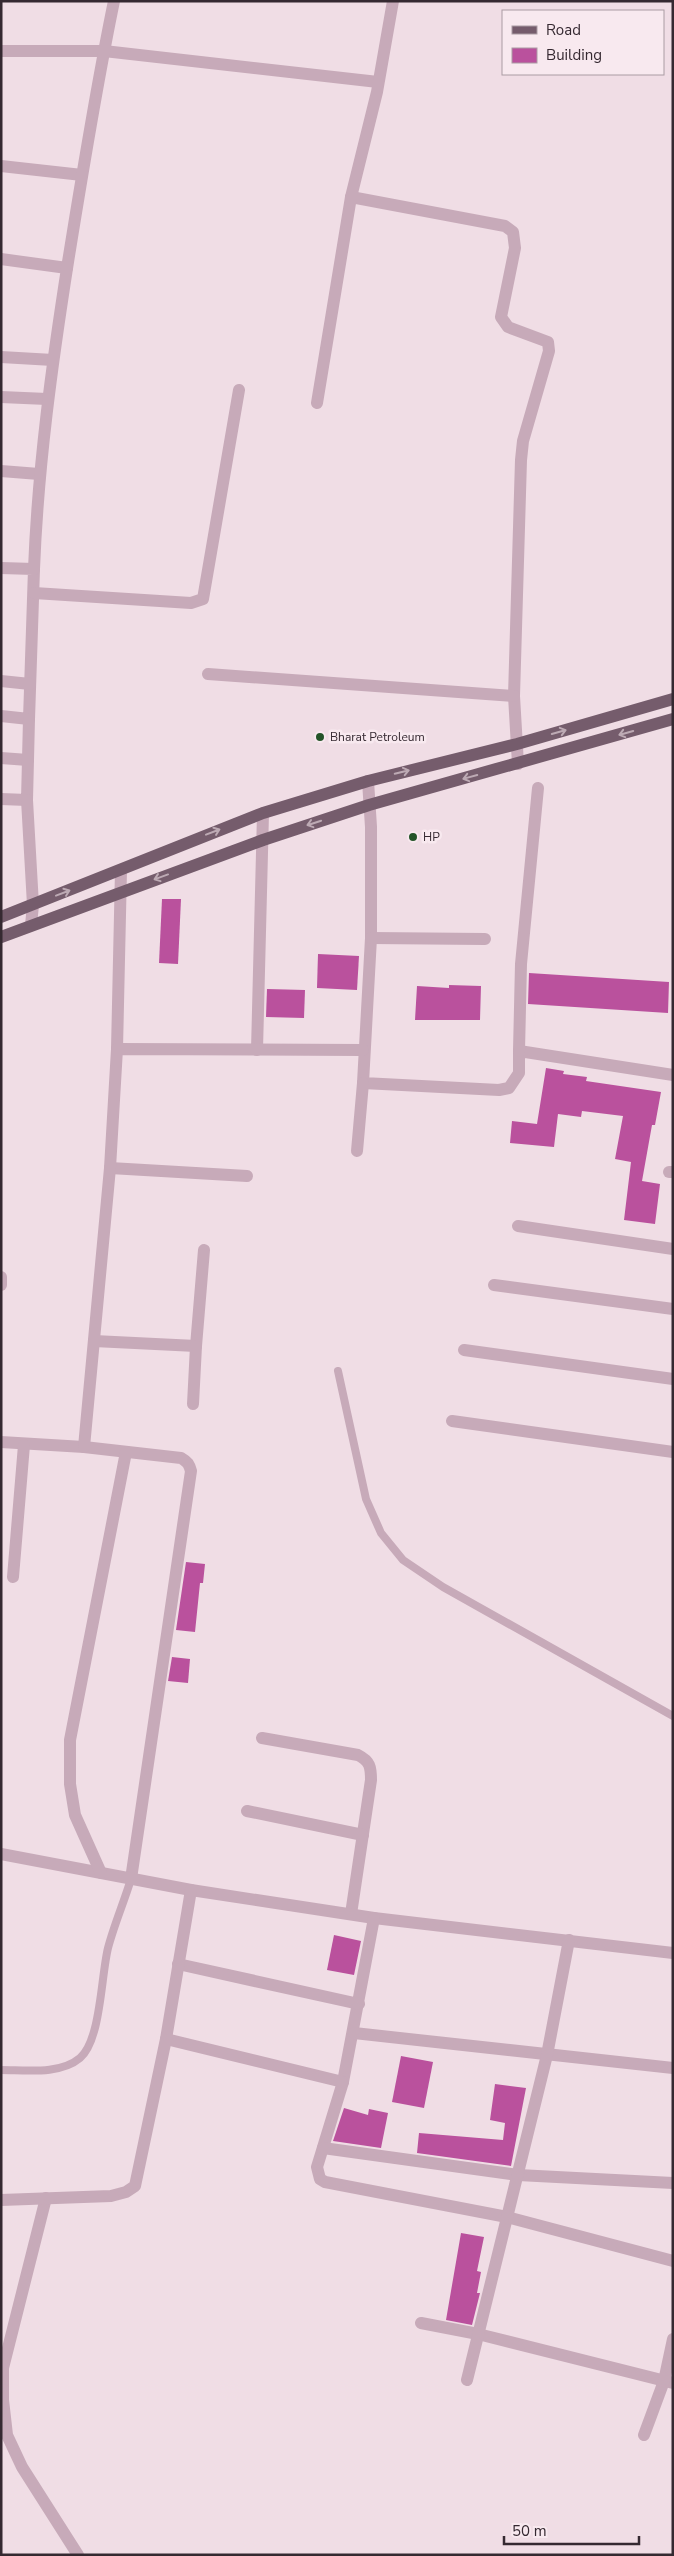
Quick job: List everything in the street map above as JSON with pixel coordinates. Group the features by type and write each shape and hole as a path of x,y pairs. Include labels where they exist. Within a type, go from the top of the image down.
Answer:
{"main road":[{"path":"1,917 263,813 368,781 517,744 673,699"},
{"path":"1,937 262,840 369,805 673,719"}],"street":[{"path":"31,925 33,905 27,800 39,474 47,399 67,268 114,1"},
{"path":"317,403 351,198 378,82 393,1"},
{"path":"1,51 104,51 378,82"},
{"path":"1,166 82,175"},
{"path":"351,198 505,226 513,232 515,248 501,317 508,327 544,338 549,346 523,441 521,460 514,696 518,764"},
{"path":"1,259 67,268"},
{"path":"1,357 53,360"},
{"path":"34,593 191,603 203,599 239,390"},
{"path":"1,397 47,399"},
{"path":"1,471 39,474"},
{"path":"1,568 34,570"},
{"path":"208,674 514,696"},
{"path":"1,681 30,684"},
{"path":"1,716 30,719"},
{"path":"1,758 28,760"},
{"path":"357,1151 363,1083 363,1050 371,938 368,781"},
{"path":"363,1083 498,1090 509,1088 519,1073 521,964 538,788"},
{"path":"1,799 27,800"},
{"path":"257,1050 263,813"},
{"path":"84,1447 110,1168 118,1049 121,870"},
{"path":"371,938 485,940"},
{"path":"118,1049 363,1050"},
{"path":"519,1051 673,1075"},
{"path":"110,1168 247,1176"},
{"path":"518,1226 673,1249"},
{"path":"192,1404 204,1250"},
{"path":"1,1277 1,1285"},
{"path":"494,1285 673,1309"},
{"path":"94,1341 196,1346"},
{"path":"464,1350 673,1379"},
{"path":"452,1421 673,1452"},
{"path":"1,1442 24,1445 84,1447 181,1458 188,1462 191,1471 131,1879"},
{"path":"13,1577 24,1445"},
{"path":"101,1873 75,1814 70,1784 70,1740 126,1452"},
{"path":"262,1738 358,1754 367,1759 371,1768 371,1780 351,1914"},
{"path":"247,1811 363,1834"},
{"path":"1,1854 191,1890 374,1918 673,1953"},
{"path":"1,2200 111,2196 126,2192 135,2186 166,2039 191,1890"},
{"path":"374,1918 354,2033 343,2082 323,2148 318,2173 320,2178 325,2182 507,2217 673,2261"},
{"path":"467,2380 547,2055 569,1940"},
{"path":"178,1964 359,2004"},
{"path":"354,2033 673,2068"},
{"path":"166,2039 343,2082"},
{"path":"323,2148 518,2175 673,2183"},
{"path":"46,2198 3,2368 3,2400 7,2435 22,2467 78,2555"},
{"path":"421,2323 478,2334 668,2382"},
{"path":"644,2435 668,2382 673,2339"}],"lane":[{"path":"338,1371 366,1499 381,1533 402,1560 443,1587 673,1716"},
{"path":"1,2070 47,2070 65,2066 79,2059 89,2048 96,2026 102,1976 109,1947 131,1879"}],"building":[{"path":"162,899 181,899 178,964 159,963"},
{"path":"318,954 359,956 357,990 317,988"},
{"path":"529,973 669,982 668,1013 528,1004"},
{"path":"449,985 481,986 480,1020 415,1020 417,986 449,988"},
{"path":"267,989 305,990 304,1018 266,1017"},
{"path":"546,1068 564,1071 563,1074 587,1077 586,1081 661,1092 655,1125 652,1125 642,1181 660,1184 655,1224 624,1220 631,1162 615,1159 623,1116 582,1111 581,1117 558,1114 554,1147 510,1143 512,1121 537,1124"},
{"path":"186,1562 205,1564 203,1583 200,1583 195,1632 176,1630"},
{"path":"172,1657 190,1659 188,1683 168,1681"},
{"path":"334,1935 361,1941 354,1975 327,1970"},
{"path":"401,2056 433,2062 424,2108 392,2102"},
{"path":"495,2084 526,2088 511,2166 417,2153 419,2133 503,2140 505,2123 490,2120"},
{"path":"344,2108 368,2115 369,2109 388,2113 381,2148 333,2141"},
{"path":"461,2233 484,2237 477,2271 481,2272 477,2293 480,2293 472,2325 446,2320"}],"place":[{"name":"Bharat Petroleum","path":"320,737"},
{"name":"HP","path":"413,837"}]}
